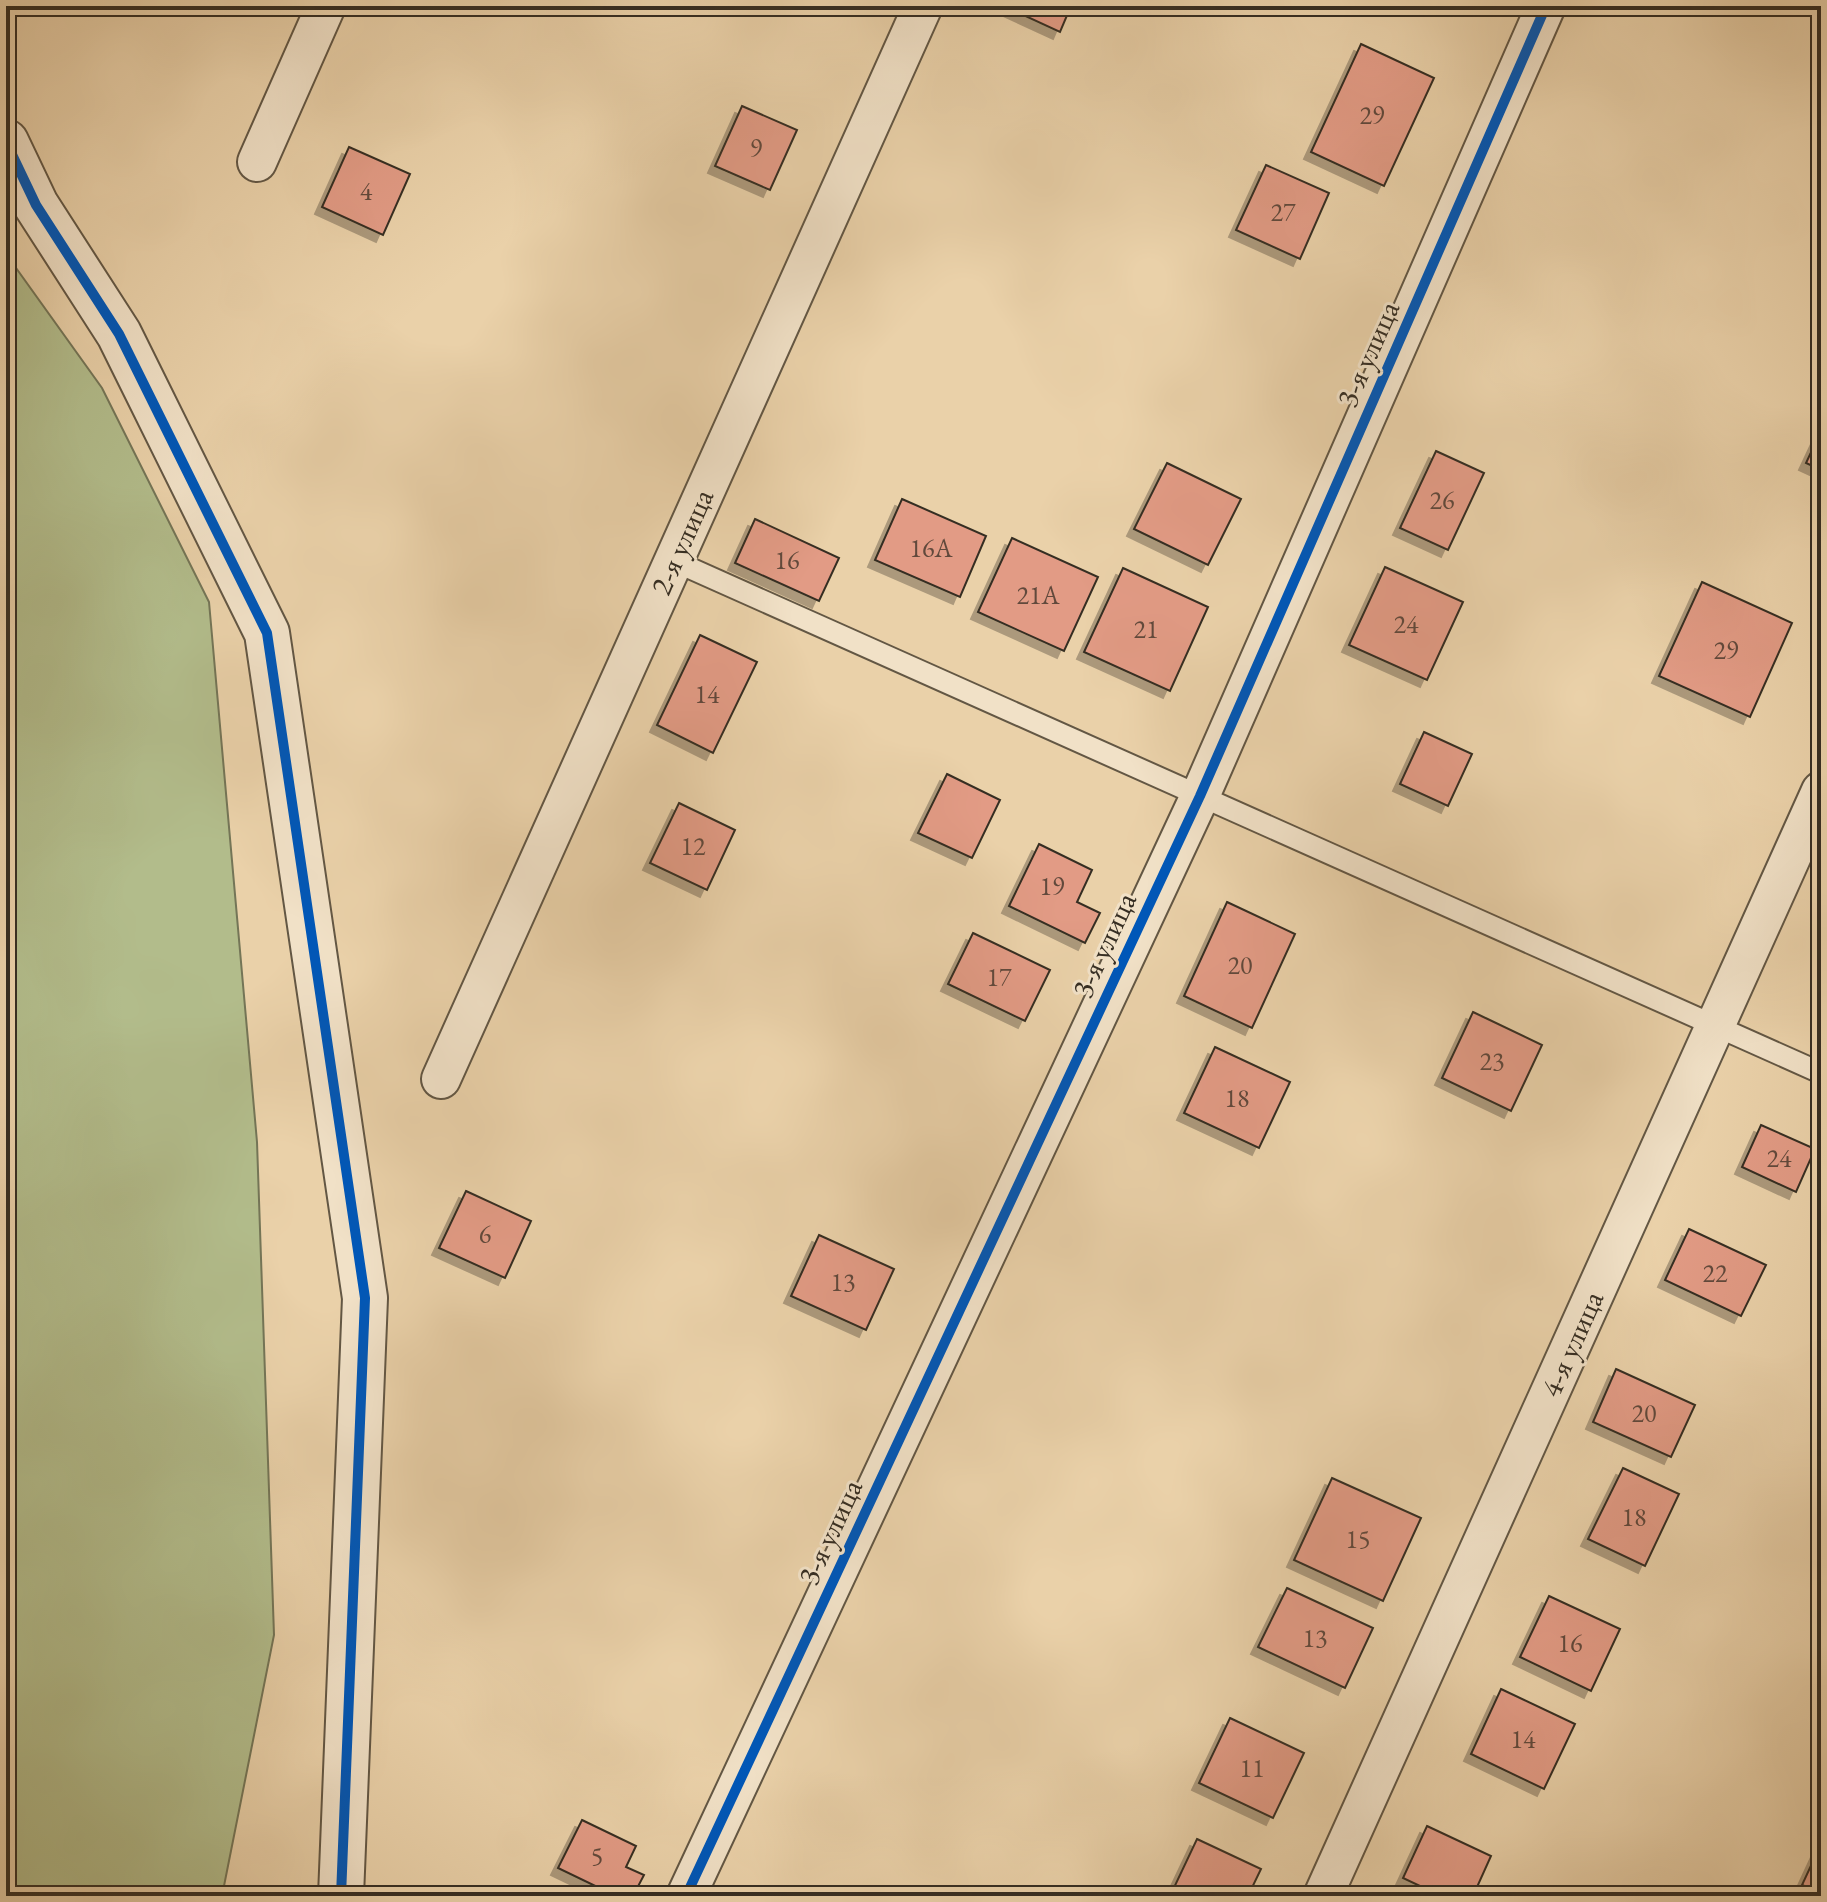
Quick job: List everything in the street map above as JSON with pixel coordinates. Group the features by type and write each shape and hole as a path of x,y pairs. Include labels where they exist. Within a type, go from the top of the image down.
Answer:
{"street":[{"path":"257,162 326,6"},
{"name":"2-я улица","path":"441,1079 923,6"},
{"name":"3-я улица","path":"686,1896 1200,796 1546,6"},
{"path":"6,142 36,205 119,334 267,633 365,1298 341,1896"},
{"name":"4-я улица","path":"1323,1896 1821,791"}],"lane":[{"path":"674,561 1821,1073"}],"green space":[{"path":"6,254 102,388 209,602 257,1142 274,1635 222,1896 6,1896"}],"building":[{"path":"1004,6 1071,6 1060,32"},
{"path":"1361,44 1434,78 1384,186 1311,152"},
{"path":"742,106 797,130 770,190 715,166"},
{"path":"349,147 410,174 383,235 322,207"},
{"path":"1266,165 1329,193 1300,259 1236,230"},
{"path":"1821,431 1821,470 1806,463"},
{"path":"1436,451 1484,473 1448,550 1400,528"},
{"path":"1167,463 1241,499 1208,565 1134,529"},
{"path":"902,499 986,536 960,597 875,560"},
{"path":"755,519 839,558 819,601 735,563"},
{"path":"1012,538 1098,577 1064,651 978,612"},
{"path":"1385,567 1463,602 1427,680 1349,645"},
{"path":"1123,568 1208,607 1170,691 1084,652"},
{"path":"1702,582 1792,623 1750,717 1659,676"},
{"path":"700,635 757,662 713,753 657,725"},
{"path":"1424,732 1472,754 1448,806 1400,784"},
{"path":"947,774 1000,800 972,858 918,833"},
{"path":"679,803 735,830 707,890 650,863"},
{"path":"1039,844 1092,870 1077,902 1100,913 1085,943 1009,906"},
{"path":"1227,902 1295,934 1252,1028 1184,996"},
{"path":"973,933 1050,970 1025,1021 948,984"},
{"path":"1473,1012 1542,1045 1511,1111 1442,1078"},
{"path":"1215,1047 1290,1082 1259,1148 1184,1113"},
{"path":"1761,1125 1815,1149 1796,1192 1742,1167"},
{"path":"466,1191 531,1221 505,1278 439,1248"},
{"path":"1689,1229 1766,1265 1741,1316 1665,1280"},
{"path":"819,1235 894,1269 866,1330 791,1296"},
{"path":"1616,1369 1695,1405 1671,1457 1593,1422"},
{"path":"1623,1468 1679,1494 1645,1566 1588,1539"},
{"path":"1332,1478 1421,1518 1383,1601 1294,1560"},
{"path":"1287,1588 1373,1628 1345,1688 1258,1647"},
{"path":"1549,1596 1620,1629 1591,1691 1520,1657"},
{"path":"1501,1689 1575,1724 1544,1789 1471,1754"},
{"path":"1230,1718 1304,1753 1273,1818 1199,1783"},
{"path":"582,1820 636,1846 626,1867 644,1875 633,1896 616,1896 558,1868"},
{"path":"1427,1826 1491,1856 1473,1896 1441,1896 1403,1878"},
{"path":"1197,1839 1261,1869 1248,1896 1170,1896"},
{"path":"1821,1844 1821,1893 1802,1885"}],"cycle path":[{"path":"686,1896 1200,796 1546,6"},
{"path":"6,142 36,205 119,334 267,633 365,1298 341,1896"}]}
